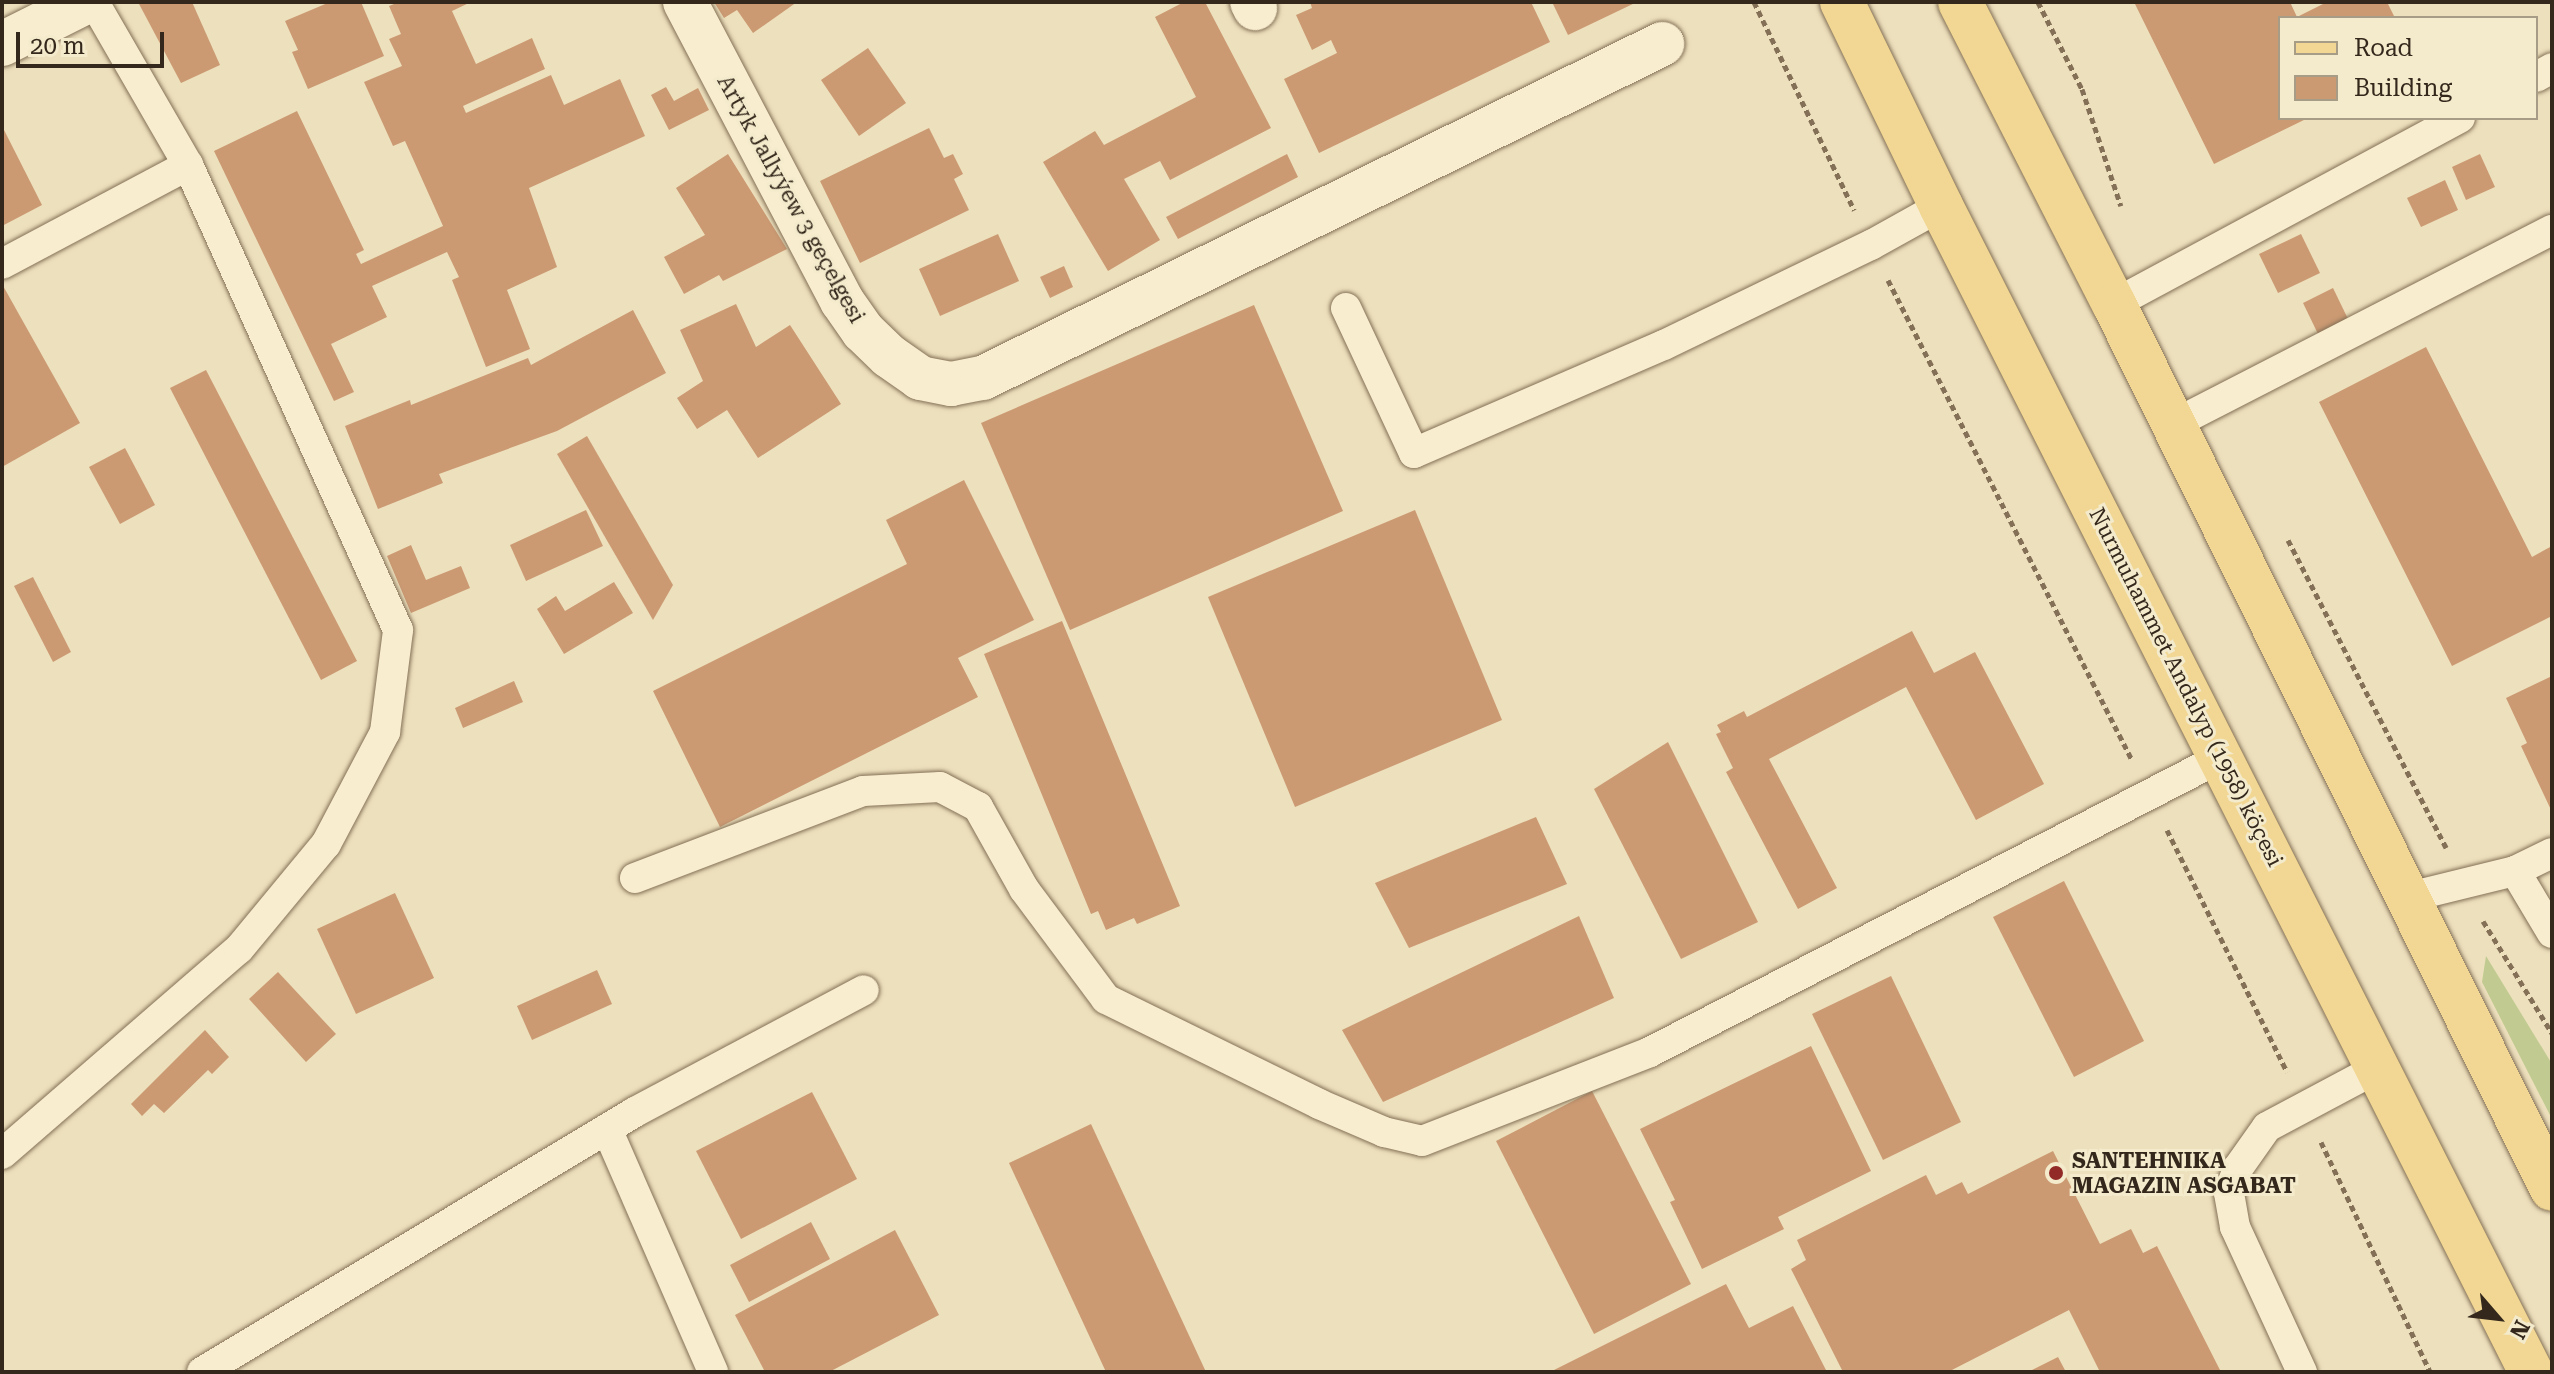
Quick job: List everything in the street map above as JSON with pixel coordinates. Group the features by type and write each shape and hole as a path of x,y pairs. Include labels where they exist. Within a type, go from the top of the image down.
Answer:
{"main road":[{"name":"Nurmuhammet Andalyp (1958) köçesi","path":"1842,2 1941,206 2531,1372"},
{"path":"1960,2 2114,304 2552,1189"}],"street":[{"path":"2,44 86,2"},
{"name":"Artyk Jallyýew 3 geçelgesi","path":"685,2 842,301 872,339 920,378 951,384 983,378 1662,44"}],"lane":[{"path":"2,1154 239,949 326,844 385,732 398,630 188,165 94,2"},
{"path":"2114,304 2456,120"},
{"path":"2,264 188,165"},
{"path":"1346,308 1414,453 1664,345 1871,245 1941,206"},
{"path":"2172,425 2552,230"},
{"path":"635,878 863,791 940,787 978,807 1024,889 1106,999 1319,1104 1384,1132 1422,1141 1650,1052 2222,757"},
{"path":"2409,897 2515,871 2552,853"},
{"path":"2515,871 2552,933"},
{"path":"202,1372 607,1129 864,990"},
{"path":"2302,1372 2235,1227 2229,1193 2238,1168 2267,1127 2378,1068"},
{"path":"607,1129 713,1372"}],"path":[{"path":"1754,2 1871,245 2305,1108 2430,1372"},
{"path":"2038,2 2082,89 2122,210"},
{"path":"2281,526 2497,947 2552,1033"}],"green space":[{"path":"2486,956 2552,1064 2552,1119 2482,982"}],"building":[{"path":"138,2 192,2 220,65 181,83"},
{"path":"330,2 361,2 384,56 308,89 292,52 298,50 285,21"},
{"path":"399,2 471,2 452,11 476,64 532,38 545,69 463,106 466,113 551,75 564,105 620,79 645,136 529,188 557,267 507,290 530,349 486,367 452,280 459,277 447,252 372,286 387,317 331,344 354,392 334,401 214,151 297,111 364,250 356,254 361,264 443,226 405,141 393,146 364,82 402,66 389,39 401,34 389,6"},
{"path":"714,2 797,2 753,33 737,10 724,18"},
{"path":"1184,2 1205,2 1271,128 1170,180 1160,161 1124,179 1160,240 1108,271 1043,162 1095,131 1104,145 1196,97 1155,17"},
{"path":"1310,2 1531,2 1550,42 1319,153 1284,79 1337,53 1331,40 1312,50 1296,15 1312,8"},
{"path":"1552,2 1637,2 1568,35"},
{"path":"2134,2 2290,2 2297,16 2278,16 2278,120 2304,120 2214,164"},
{"path":"2327,2 2387,2 2394,16 2299,16"},
{"path":"868,48 906,103 859,136 821,80"},
{"path":"666,87 674,101 698,88 709,110 669,130 651,95"},
{"path":"2,126 42,205 2,226"},
{"path":"929,128 944,158 953,154 963,174 954,179 969,210 860,263 820,181"},
{"path":"728,154 787,249 723,281 719,275 684,294 664,257 705,235 676,188"},
{"path":"1287,154 1298,177 1178,239 1166,217"},
{"path":"2480,154 2495,187 2466,200 2452,167"},
{"path":"2445,180 2458,210 2421,227 2407,198"},
{"path":"998,234 1019,281 940,316 919,269"},
{"path":"2301,234 2320,273 2278,293 2259,254"},
{"path":"1064,266 1073,287 1050,298 1040,277"},
{"path":"2,284 80,423 2,467"},
{"path":"2333,288 2349,321 2319,336 2303,303"},
{"path":"736,304 756,347 790,325 841,404 758,458 727,410 697,429 677,398 703,381 680,330"},
{"path":"1254,305 1343,511 1070,630 981,423"},
{"path":"633,310 666,373 557,431 439,474 443,483 378,509 345,426 410,400 411,405 528,358 531,365"},
{"path":"2426,347 2532,557 2552,546 2552,616 2452,666 2319,402"},
{"path":"206,370 357,661 321,680 170,388"},
{"path":"587,436 673,585 653,620 557,454"},
{"path":"125,448 155,505 120,524 89,467"},
{"path":"964,480 1034,620 958,658 978,697 720,827 653,691 907,564 886,520"},
{"path":"586,510 603,546 526,581 510,545"},
{"path":"1415,510 1502,720 1295,807 1208,597"},
{"path":"411,545 426,580 461,566 470,588 411,613 387,556"},
{"path":"33,577 71,652 53,662 14,586"},
{"path":"614,582 633,613 564,654 537,609 556,596 565,611"},
{"path":"1062,621 1180,906 1137,924 1134,918 1106,930 1098,911 1091,914 984,654"},
{"path":"1912,631 1934,673 1975,652 2044,784 1976,820 1906,687 1769,759 1837,888 1798,909 1726,772 1733,768 1716,734 1721,732 1717,725 1744,711 1747,717"},
{"path":"2552,676 2552,812 2521,746 2527,743 2506,698"},
{"path":"514,681 523,702 463,728 455,708"},
{"path":"1668,742 1758,922 1681,959 1594,789"},
{"path":"1536,817 1567,884 1409,948 1375,883"},
{"path":"2064,881 2144,1041 2074,1077 1993,917"},
{"path":"395,893 434,978 356,1014 317,929"},
{"path":"1579,916 1614,998 1383,1102 1342,1030"},
{"path":"597,970 612,1004 532,1040 517,1006"},
{"path":"278,972 336,1034 306,1062 249,999"},
{"path":"1891,976 1961,1122 1883,1160 1812,1014"},
{"path":"205,1030 229,1057 212,1074 208,1070 164,1113 154,1104 142,1116 131,1104"},
{"path":"1811,1046 1871,1171 1778,1217 1784,1229 1702,1269 1670,1202 1675,1200 1640,1129"},
{"path":"1592,1091 1691,1284 1594,1334 1496,1141"},
{"path":"812,1092 857,1179 741,1239 696,1151"},
{"path":"1091,1124 1206,1372 1106,1372 1009,1163"},
{"path":"2053,1151 2100,1244 2131,1229 2143,1253 2157,1246 2221,1372 2100,1372 2069,1310 1948,1372 1843,1372 1791,1269 1806,1260 1797,1240 1926,1175 1936,1195 1962,1182 1968,1194"},
{"path":"811,1222 830,1259 749,1302 730,1265"},
{"path":"895,1230 939,1315 829,1372 765,1372 735,1315"},
{"path":"1726,1284 1749,1328 1793,1306 1827,1372 1550,1372"},
{"path":"2058,1357 2066,1372 2028,1372"}],"place":[{"name":"SANTEHNIKA MAGAZIN ASGABAT","path":"2056,1173"}]}
